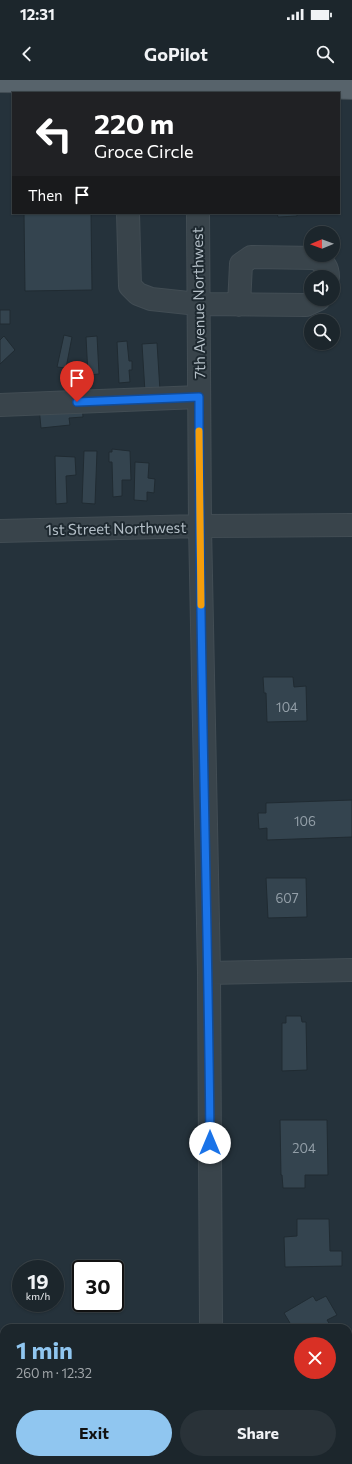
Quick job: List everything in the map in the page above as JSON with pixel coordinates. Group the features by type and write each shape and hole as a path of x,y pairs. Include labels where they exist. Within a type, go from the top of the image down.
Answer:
{"main road":[{"path":"0,81 33,87 197,85 352,88"}],"street":[{"path":"128,214 130,286 138,294 151,299 198,304 304,305"},
{"name":"7th Avenue Northwest","path":"198,214 200,526 209,973 211,1324"},
{"path":"239,305 241,264 251,257 316,258 324,262 328,270"},
{"path":"0,405 199,397"},
{"name":"1st Street Northwest","path":"0,531 200,526 352,525"},
{"path":"209,973 352,970"}],"building":[{"path":"24,214 91,214 92,290 25,291"},
{"path":"277,214 297,214 297,216 278,217"},
{"path":"0,310 10,310 10,324 0,324"},
{"path":"64,335 72,337 66,368 57,367"},
{"path":"4,336 15,350 0,364 0,340"},
{"path":"97,336 99,374 88,375 86,337"},
{"path":"127,341 129,361 132,361 132,370 129,370 130,382 119,383 117,342"},
{"path":"157,343 160,391 145,392 142,344"},
{"path":"82,403 83,417 69,418 70,425 41,428 39,407"},
{"path":"112,449 130,451 131,480 122,480 122,496 113,497 112,462 109,462 109,452 112,452"},
{"path":"84,451 97,451 95,504 82,503"},
{"path":"55,456 75,457 76,475 66,476 67,503 56,504"},
{"path":"135,462 149,463 148,478 155,479 154,493 147,492 147,501 134,500"},
{"path":"263,677 293,677 294,687 306,686 307,721 267,722 266,693 264,693"},
{"path":"352,800 352,837 267,840 267,828 259,829 258,813 266,813 266,803"},
{"path":"266,878 306,878 307,917 268,918"},
{"path":"286,1016 301,1016 302,1022 306,1022 307,1070 282,1071 282,1023 286,1023"},
{"path":"280,1120 327,1120 328,1175 305,1175 305,1188 283,1188 281,1175"},
{"path":"297,1219 329,1219 330,1251 342,1251 342,1266 285,1267 284,1237 297,1236"},
{"path":"313,1296 316,1301 326,1296 337,1315 327,1320 330,1324 291,1324 284,1313"}],"slow traffic":[{"path":"199,431 201,605"}],"route":[{"path":"77,402 199,397 200,526 209,973 210,1143"}]}
